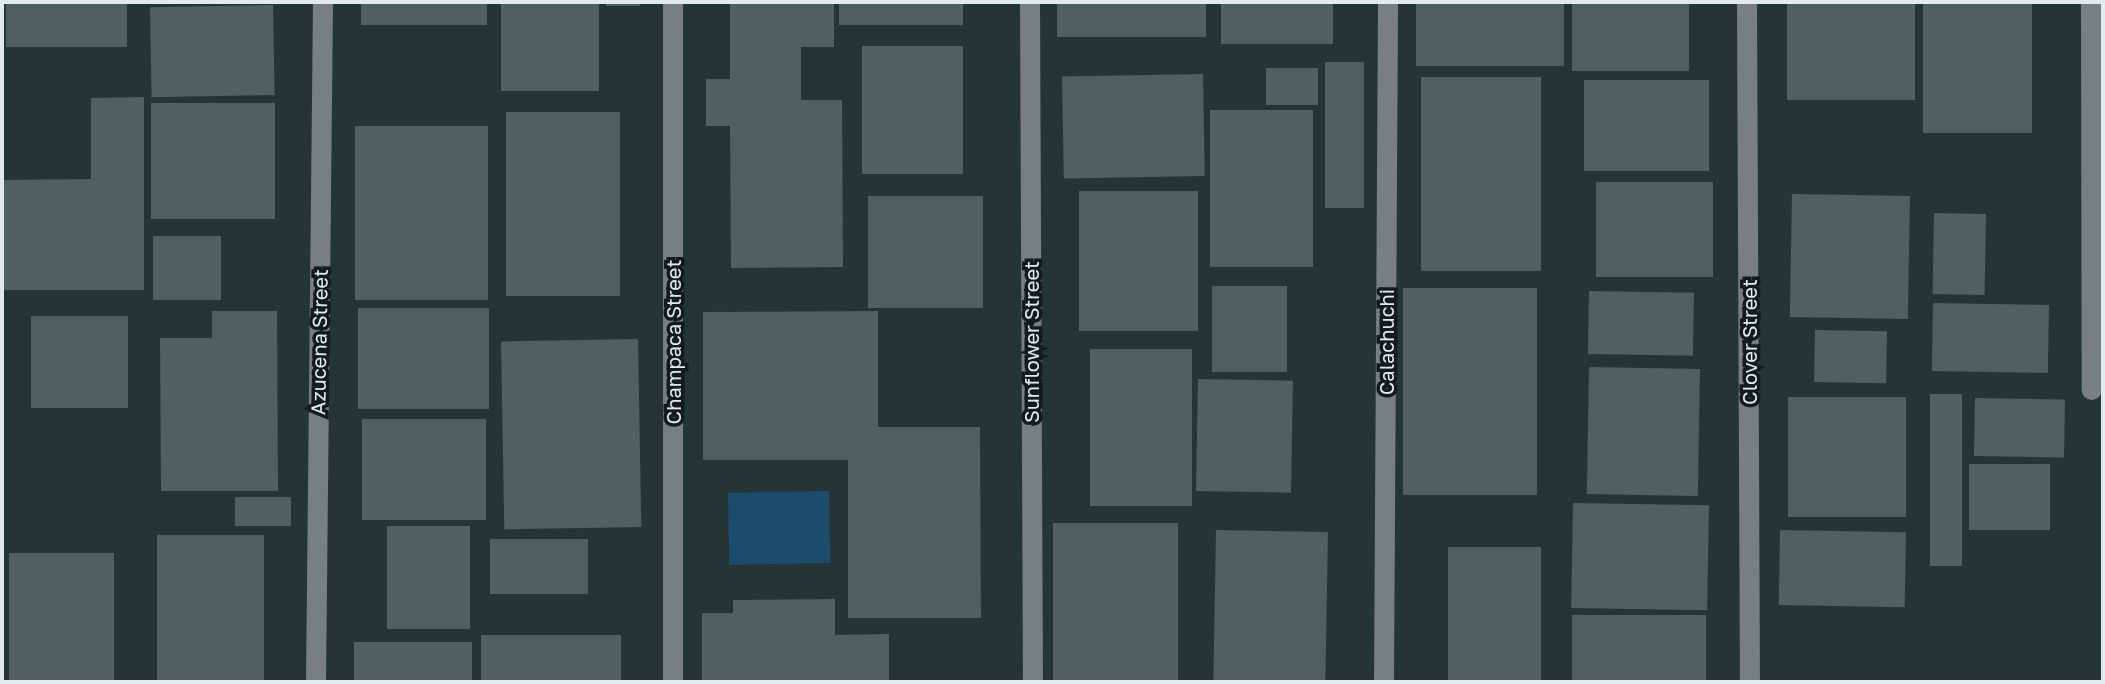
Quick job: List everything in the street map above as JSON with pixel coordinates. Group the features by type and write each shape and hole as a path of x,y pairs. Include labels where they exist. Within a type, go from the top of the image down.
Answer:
{"street":[{"name":"Azucena Street","path":"316,682 323,2"},
{"name":"Champaca Street","path":"673,2 673,682"},
{"name":"Sunflower Street","path":"1030,2 1033,682"},
{"name":"Calachuchi","path":"1384,682 1388,2"},
{"name":"Clover Street","path":"1747,2 1750,682"},
{"path":"2091,2 2092,390"}],"water":[{"path":"829,491 830,563 729,565 728,493"}],"building":[{"path":"6,2 127,2 127,47 6,47"},
{"path":"361,2 487,2 487,25 361,25"},
{"path":"501,2 599,2 599,91 501,91"},
{"path":"606,2 640,2 640,6 606,6"},
{"path":"730,2 834,2 834,47 801,47 801,100 842,100 843,267 731,268 730,126 706,126 706,79 730,79"},
{"path":"839,2 963,2 963,25 839,25"},
{"path":"1057,2 1206,2 1206,37 1057,37"},
{"path":"1221,2 1333,2 1333,44 1221,44"},
{"path":"1416,2 1564,2 1564,66 1416,66"},
{"path":"1572,2 1689,2 1689,71 1572,71"},
{"path":"1787,2 1915,2 1915,100 1787,100"},
{"path":"1923,2 2032,2 2032,133 1923,133"},
{"path":"273,5 275,95 152,97 150,7"},
{"path":"862,46 963,46 963,174 862,174"},
{"path":"1325,62 1364,62 1364,208 1325,208"},
{"path":"1266,68 1318,68 1318,105 1266,105"},
{"path":"1203,74 1205,176 1064,178 1062,76"},
{"path":"1421,77 1541,77 1541,271 1421,271"},
{"path":"1584,80 1709,80 1709,171 1584,171"},
{"path":"144,97 144,290 2,290 2,180 91,179 91,98"},
{"path":"151,103 275,103 275,219 151,219"},
{"path":"1210,110 1313,110 1313,267 1210,267"},
{"path":"506,112 620,112 620,296 506,296"},
{"path":"355,126 488,126 488,300 355,300"},
{"path":"1596,182 1713,182 1713,277 1596,277"},
{"path":"1079,191 1198,191 1198,331 1079,331"},
{"path":"1792,194 1910,196 1908,319 1790,317"},
{"path":"868,196 983,196 983,308 868,308"},
{"path":"1934,213 1986,214 1985,295 1933,294"},
{"path":"153,236 221,236 221,300 153,300"},
{"path":"1212,286 1287,286 1287,372 1212,372"},
{"path":"1403,288 1537,288 1537,495 1403,495"},
{"path":"1589,291 1694,293 1693,356 1588,354"},
{"path":"1933,303 2049,305 2048,373 1932,371"},
{"path":"358,308 489,308 489,409 358,409"},
{"path":"212,311 277,311 278,491 161,491 160,338 212,338"},
{"path":"878,311 878,427 980,427 981,618 848,618 848,460 703,460 703,312"},
{"path":"31,316 128,316 128,408 31,408"},
{"path":"1815,330 1887,331 1886,383 1814,382"},
{"path":"638,339 641,527 504,529 501,341"},
{"path":"1090,349 1192,349 1192,506 1090,506"},
{"path":"1589,367 1700,369 1698,496 1587,494"},
{"path":"1198,379 1293,381 1291,493 1196,491"},
{"path":"1930,394 1962,394 1962,566 1930,566"},
{"path":"1788,397 1906,397 1906,517 1788,517"},
{"path":"1975,398 2065,400 2064,458 1974,456"},
{"path":"362,419 486,419 486,520 362,520"},
{"path":"1969,464 2050,464 2050,530 1969,530"},
{"path":"235,497 291,497 291,526 235,526"},
{"path":"1573,503 1709,505 1707,610 1571,608"},
{"path":"1053,523 1178,523 1178,682 1053,682"},
{"path":"387,526 470,526 470,629 387,629"},
{"path":"1216,530 1328,532 1325,682 1213,682"},
{"path":"1780,530 1906,532 1905,607 1779,605"},
{"path":"157,535 264,535 264,682 157,682"},
{"path":"490,539 588,539 588,594 490,594"},
{"path":"1448,547 1541,547 1541,682 1448,682"},
{"path":"9,553 114,553 114,682 9,682"},
{"path":"835,599 835,635 889,634 889,682 702,682 702,613 733,613 733,600"},
{"path":"1572,615 1706,615 1706,682 1572,682"},
{"path":"481,635 621,635 621,682 481,682"},
{"path":"354,642 472,642 472,682 354,682"}]}
